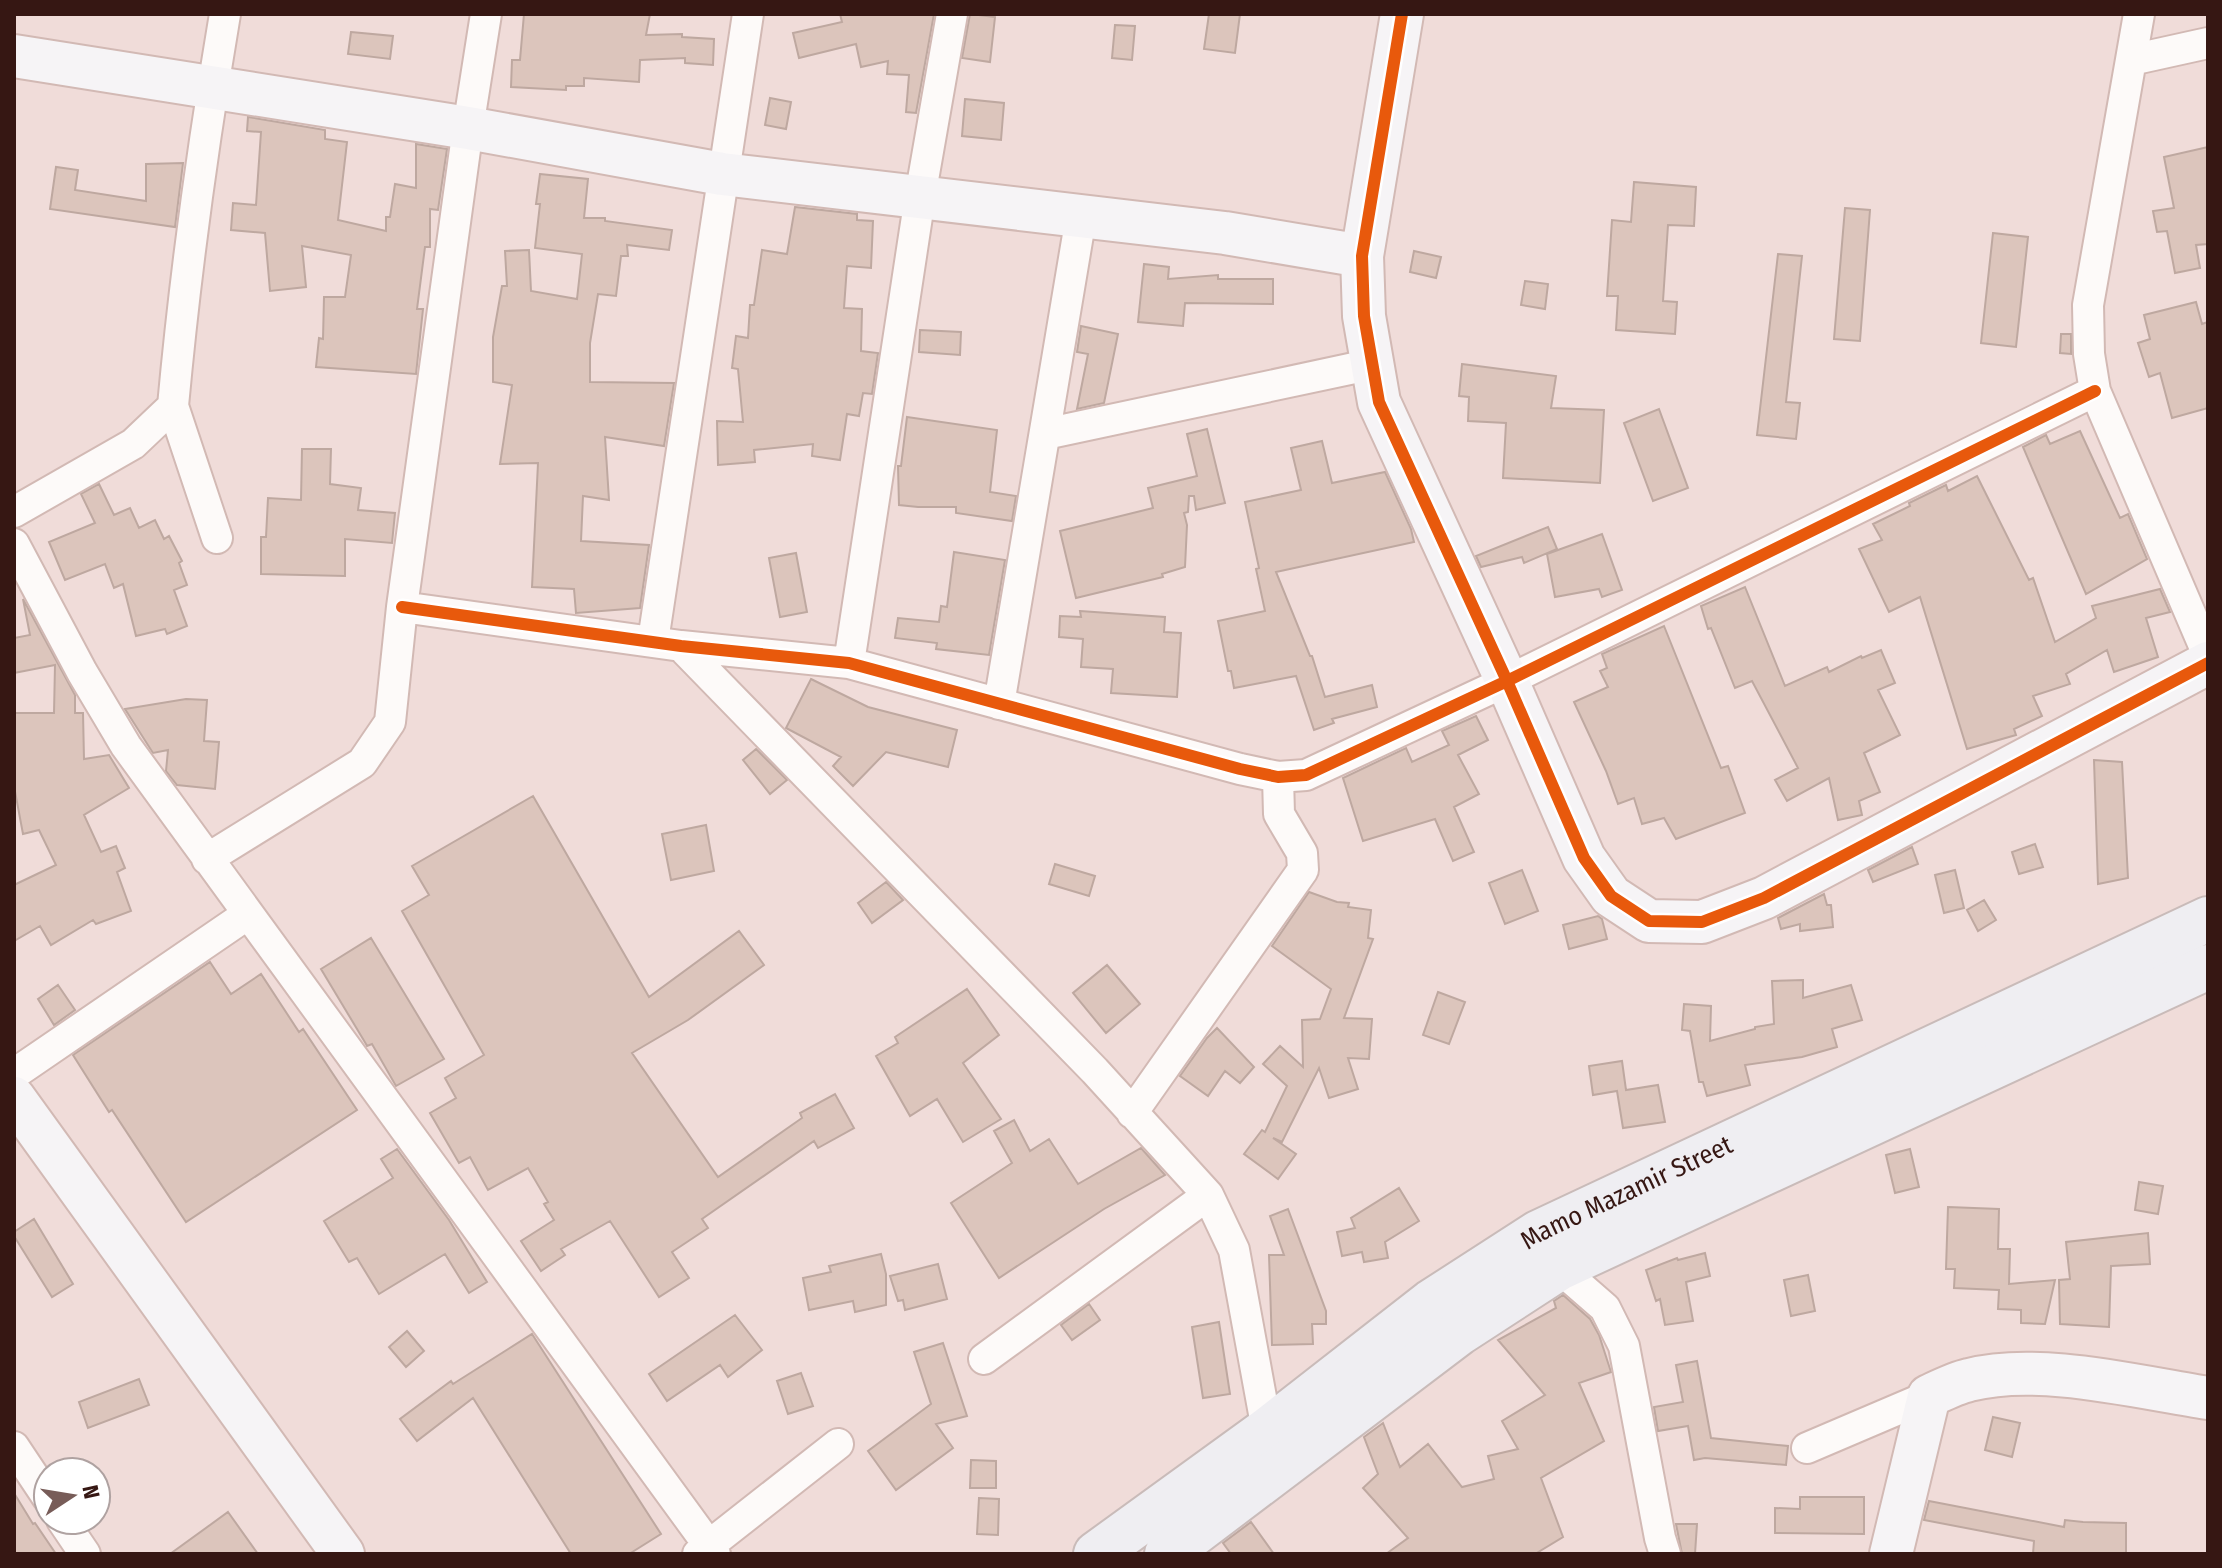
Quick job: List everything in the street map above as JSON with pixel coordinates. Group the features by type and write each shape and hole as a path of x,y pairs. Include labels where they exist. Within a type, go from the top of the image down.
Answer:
{"main road":[{"name":"Mamo Mazamir Street","path":"1167,1554 1431,1302 1538,1233 2208,919"},
{"name":"Mamo Mazamir Street","path":"1096,1554 1279,1445 1559,1268 2208,967"}],"street":[{"path":"217,538 173,406 180,330 225,14"},
{"path":"207,859 362,763 390,722 402,607 486,14"},
{"path":"667,643 722,174 748,14"},
{"path":"849,663 920,197 952,14"},
{"path":"1402,14 1362,256 1364,316 1379,402 1584,858 1611,896 1649,921 1702,922 1764,898 2208,663"},
{"path":"2139,14 2088,305 2089,354 2095,391 2208,655"},
{"path":"2131,60 2208,43"},
{"path":"14,56 468,128 722,174 1225,233 1362,256"},
{"path":"999,704 1081,217"},
{"path":"1045,434 1373,364"},
{"path":"402,607 667,643 849,663 1240,769 1278,777 1306,775 1507,681 2095,391"},
{"path":"14,512 133,444 173,406"},
{"path":"14,544 82,672 126,746 707,1551 838,1444"},
{"path":"667,643 1095,1071 1208,1195 1234,1250 1279,1445"},
{"path":"1132,1113 1303,870 1302,853 1279,814 1278,777"},
{"path":"14,1074 248,914"},
{"path":"14,1098 343,1554"},
{"path":"984,1359 1208,1195"},
{"path":"1559,1268 1605,1308 1624,1346 1665,1554"},
{"path":"1807,1448 1969,1380 2020,1373 2083,1378 2208,1398"},
{"path":"1891,1554 1929,1396"},
{"path":"14,1447 32,1474"},
{"path":"73,1536 85,1554"}],"building":[{"path":"524,14 650,14 646,35 682,34 682,37 714,39 713,65 685,63 685,58 640,60 639,82 584,78 584,86 566,86 566,90 511,87 512,60 520,60"},
{"path":"840,14 934,14 916,113 906,112 909,75 887,74 888,61 861,67 856,44 799,58 793,33 842,22"},
{"path":"970,14 995,17 990,62 962,58"},
{"path":"1209,14 1240,14 1235,53 1204,49"},
{"path":"1115,25 1135,26 1132,60 1112,58"},
{"path":"351,32 393,36 390,59 348,54"},
{"path":"770,98 791,102 786,129 765,125"},
{"path":"965,99 1004,103 1001,140 962,136"},
{"path":"248,117 325,130 325,139 347,142 338,220 386,231 386,217 390,217 395,184 416,188 416,144 447,149 438,210 430,209 430,247 425,247 417,309 423,309 416,374 316,367 319,338 323,339 324,297 345,297 351,255 302,246 306,287 270,291 265,233 231,230 233,203 256,205 261,132 247,131"},
{"path":"2208,147 2208,244 2196,245 2200,268 2175,273 2167,231 2157,232 2153,211 2174,208 2164,157"},
{"path":"183,163 175,227 50,209 56,167 78,170 75,190 146,201 146,164"},
{"path":"540,174 588,179 584,218 605,218 605,221 672,230 669,250 627,245 628,256 621,256 616,296 598,294 590,343 590,382 674,383 664,446 605,437 609,500 583,496 581,541 649,545 640,608 576,613 574,589 532,587 538,463 500,464 512,385 493,382 493,337 502,286 507,286 505,251 529,250 531,291 577,299 582,254 535,248"},
{"path":"1634,182 1696,187 1694,226 1668,225 1663,301 1677,302 1675,334 1616,330 1618,296 1607,296 1612,220 1631,222"},
{"path":"795,207 857,214 857,220 873,221 871,268 847,266 844,308 862,309 861,351 878,353 872,394 863,393 859,416 847,414 840,460 812,456 813,444 754,450 755,462 718,465 717,421 743,422 738,369 732,368 736,336 748,338 750,305 754,305 762,250 787,254"},
{"path":"1845,208 1870,210 1860,341 1834,339"},
{"path":"1993,233 2028,237 2016,347 1981,343"},
{"path":"1414,251 1441,257 1436,278 1410,272"},
{"path":"1778,254 1802,256 1786,402 1800,403 1796,439 1757,435"},
{"path":"1144,264 1169,267 1168,279 1218,275 1218,279 1273,279 1273,304 1185,303 1183,326 1138,322"},
{"path":"1525,281 1548,284 1545,309 1521,305"},
{"path":"2196,302 2202,324 2208,322 2208,408 2172,418 2160,373 2149,377 2138,343 2150,339 2144,315"},
{"path":"1081,326 1118,334 1104,403 1077,409 1088,354 1077,352"},
{"path":"920,330 961,332 960,355 919,352"},
{"path":"2061,334 2071,334 2071,354 2060,353"},
{"path":"1462,364 1556,376 1551,408 1604,410 1600,483 1503,478 1506,423 1468,421 1469,397 1459,396"},
{"path":"1659,409 1688,488 1653,501 1624,423"},
{"path":"907,417 997,430 990,492 1016,496 1012,521 956,513 956,507 899,505 898,466 901,466"},
{"path":"1207,429 1225,503 1196,510 1194,496 1189,496 1188,512 1184,513 1187,525 1185,567 1162,574 1163,577 1076,598 1060,531 1153,508 1148,488 1197,476 1187,434"},
{"path":"2080,431 2120,518 2128,514 2147,559 2086,594 2023,447 2046,435 2050,444"},
{"path":"1322,441 1332,483 1385,472 1414,542 1276,572 1312,656 1325,697 1372,685 1377,707 1332,719 1334,723 1314,730 1296,676 1234,688 1218,621 1265,611 1245,502 1301,490 1291,448"},
{"path":"302,449 331,449 330,484 361,488 358,510 395,513 392,543 345,539 345,576 261,574 261,537 266,537 268,498 301,500"},
{"path":"1977,476 2029,580 2033,578 2055,642 2096,618 2092,606 2160,589 2170,612 2146,618 2158,657 2114,672 2107,650 2066,674 2070,684 2033,696 2042,716 2014,729 2016,735 1967,749 1920,597 1889,612 1859,549 1882,540 1873,524 1946,485 1948,491"},
{"path":"99,484 114,515 130,508 139,528 155,520 164,539 169,536 182,561 179,563 187,585 174,590 187,626 167,634 165,629 136,636 123,584 114,588 105,564 65,580 49,542 95,523 81,494"},
{"path":"1548,527 1557,549 1524,563 1522,557 1481,567 1476,556"},
{"path":"1602,534 1622,590 1602,597 1599,589 1555,597 1547,554"},
{"path":"954,552 1005,560 989,655 936,649 937,643 895,638 898,618 939,622 941,606 947,607"},
{"path":"796,553 807,612 780,617 769,558"},
{"path":"1745,587 1785,686 1827,667 1829,672 1881,650 1895,683 1878,690 1900,735 1864,753 1880,792 1859,801 1862,815 1838,820 1829,778 1787,801 1775,780 1798,768 1752,681 1735,688 1701,606"},
{"path":"23,599 75,695 75,713 83,713 84,759 109,755 129,788 84,815 101,852 116,846 125,868 117,872 131,911 96,924 93,920 51,945 40,926 14,941 14,885 56,865 39,830 23,834 14,786 15,713 54,713 55,665 14,673 14,638 30,635"},
{"path":"1080,611 1165,617 1164,632 1181,633 1177,697 1111,693 1113,669 1081,667 1083,639 1059,637 1060,616 1081,617"},
{"path":"1664,626 1721,768 1728,766 1745,813 1676,839 1664,818 1642,824 1634,798 1618,804 1574,702 1608,687 1600,671 1607,668 1602,654"},
{"path":"811,679 868,707 957,730 948,767 886,752 853,786 833,766 841,757 786,728"},
{"path":"186,699 207,700 204,741 219,742 215,789 177,785 166,771 168,750 153,753 125,709"},
{"path":"1476,716 1488,740 1458,755 1479,794 1454,807 1474,852 1453,861 1435,819 1363,841 1343,778 1406,748 1412,762 1449,745 1442,731"},
{"path":"756,749 787,780 770,794 743,760"},
{"path":"2094,760 2122,762 2128,878 2098,884"},
{"path":"533,796 649,997 739,931 764,965 688,1020 632,1053 718,1177 802,1118 800,1113 835,1094 854,1128 818,1148 814,1141 702,1219 708,1228 672,1252 689,1278 659,1297 610,1221 561,1249 565,1255 541,1271 521,1241 554,1220 544,1204 548,1202 528,1168 488,1190 470,1157 459,1163 430,1113 456,1098 445,1078 484,1055 402,911 429,895 412,866"},
{"path":"706,825 714,871 671,880 662,834"},
{"path":"2035,844 2043,867 2019,874 2012,852"},
{"path":"1912,847 1918,864 1873,882 1868,870"},
{"path":"1055,864 1095,876 1089,896 1049,884"},
{"path":"1522,870 1538,911 1505,924 1489,883"},
{"path":"1955,870 1964,908 1944,913 1935,875"},
{"path":"886,882 903,900 872,923 858,903"},
{"path":"1309,892 1349,903 1348,907 1371,910 1368,938 1373,939 1344,1018 1372,1019 1369,1059 1348,1058 1358,1089 1329,1098 1319,1068 1282,1142 1273,1138 1296,1154 1278,1179 1244,1154 1262,1130 1265,1132 1287,1086 1263,1064 1280,1046 1303,1067 1302,1020 1320,1019 1331,989 1272,946"},
{"path":"1824,894 1827,905 1831,905 1833,927 1800,931 1800,924 1781,929 1778,918"},
{"path":"1984,900 1996,920 1978,931 1967,910"},
{"path":"1598,916 1602,919 1607,939 1569,949 1563,925"},
{"path":"371,938 444,1059 396,1086 372,1044 367,1046 321,969"},
{"path":"210,962 231,994 261,974 299,1032 303,1029 357,1110 186,1222 73,1055"},
{"path":"1107,965 1140,1004 1106,1033 1073,993"},
{"path":"1803,980 1803,998 1851,985 1862,1020 1832,1029 1837,1047 1802,1057 1745,1065 1750,1085 1707,1096 1703,1082 1699,1082 1690,1031 1682,1030 1684,1004 1711,1006 1710,1041 1774,1024 1772,981"},
{"path":"58,985 75,1010 54,1025 38,999"},
{"path":"967,989 999,1035 963,1063 1001,1119 963,1142 937,1099 910,1116 876,1056 898,1043 895,1037"},
{"path":"1438,992 1465,1002 1449,1044 1423,1035"},
{"path":"1217,1028 1254,1067 1240,1083 1225,1071 1208,1096 1180,1076"},
{"path":"1622,1061 1626,1090 1658,1085 1665,1122 1623,1128 1617,1091 1593,1095 1589,1066"},
{"path":"1014,1120 1030,1151 1049,1139 1078,1184 1141,1148 1165,1175 1104,1209 999,1278 951,1203 1012,1163 994,1131"},
{"path":"397,1149 449,1220 487,1282 469,1293 445,1254 379,1294 357,1258 349,1262 324,1221 393,1178 381,1159"},
{"path":"1910,1149 1919,1187 1895,1193 1886,1155"},
{"path":"2139,1182 2163,1186 2158,1214 2135,1210"},
{"path":"1399,1188 1419,1221 1385,1242 1388,1258 1364,1262 1362,1252 1342,1256 1337,1232 1355,1228 1351,1218"},
{"path":"1948,1207 1999,1209 1998,1249 2010,1249 2009,1284 2055,1280 2045,1324 2021,1323 2021,1310 1998,1309 1999,1290 1954,1288 1955,1269 1946,1269"},
{"path":"1288,1209 1326,1311 1326,1324 1312,1324 1313,1344 1272,1345 1269,1255 1284,1255 1270,1216"},
{"path":"34,1219 73,1284 52,1297 14,1236 14,1232"},
{"path":"2148,1233 2150,1264 2111,1266 2109,1327 2060,1324 2059,1280 2070,1279 2066,1242"},
{"path":"1705,1253 1710,1276 1686,1282 1693,1321 1665,1325 1660,1299 1656,1301 1646,1270 1677,1258"},
{"path":"881,1254 886,1274 886,1305 855,1312 853,1301 809,1310 803,1278 831,1272 829,1266"},
{"path":"938,1264 947,1299 905,1310 903,1300 898,1301 890,1276"},
{"path":"1808,1275 1815,1311 1791,1316 1784,1280"},
{"path":"1563,1295 1590,1319 1599,1335 1611,1372 1579,1383 1604,1441 1541,1478 1563,1537 1535,1554 1386,1554 1408,1538 1363,1488 1378,1474 1364,1437 1383,1423 1400,1467 1428,1444 1462,1487 1494,1479 1488,1456 1518,1449 1502,1421 1545,1395 1498,1340 1556,1308 1554,1301"},
{"path":"1089,1304 1100,1320 1072,1340 1061,1325"},
{"path":"735,1315 762,1350 728,1377 720,1365 667,1401 649,1374"},
{"path":"1219,1322 1230,1394 1203,1398 1192,1327"},
{"path":"407,1331 424,1351 406,1367 389,1347"},
{"path":"532,1334 661,1534 629,1554 571,1554 473,1398 417,1441 400,1419 451,1381 453,1384"},
{"path":"943,1343 967,1416 936,1424 953,1448 896,1490 868,1451 931,1404 914,1352"},
{"path":"1697,1361 1711,1438 1788,1446 1786,1465 1705,1458 1694,1460 1688,1426 1658,1431 1654,1407 1683,1402 1676,1365"},
{"path":"801,1373 813,1406 788,1414 777,1381"},
{"path":"139,1379 149,1405 88,1428 79,1402"},
{"path":"1993,1417 2020,1423 2012,1457 1985,1450"},
{"path":"971,1460 996,1461 996,1488 970,1488"},
{"path":"14,1493 32,1522 32,1536 44,1536 56,1554 14,1554"},
{"path":"1800,1497 1864,1497 1864,1534 1775,1533 1775,1508 1800,1509"},
{"path":"979,1498 999,1499 998,1535 977,1534"},
{"path":"1929,1501 2064,1527 2065,1520 2126,1523 2126,1554 2033,1554 2034,1541 1924,1520"},
{"path":"228,1512 258,1554 170,1554"},
{"path":"1251,1522 1274,1554 1231,1554 1223,1543"},
{"path":"1676,1524 1697,1524 1695,1554 1682,1554"}],"cycle path":[{"path":"1402,14 1362,256 1364,316 1379,402 1584,858 1611,896 1649,921 1702,922 1764,898 2208,663"},
{"path":"402,607 681,646 849,663 1240,769 1278,777 1306,775 1507,681 2095,391"}]}
